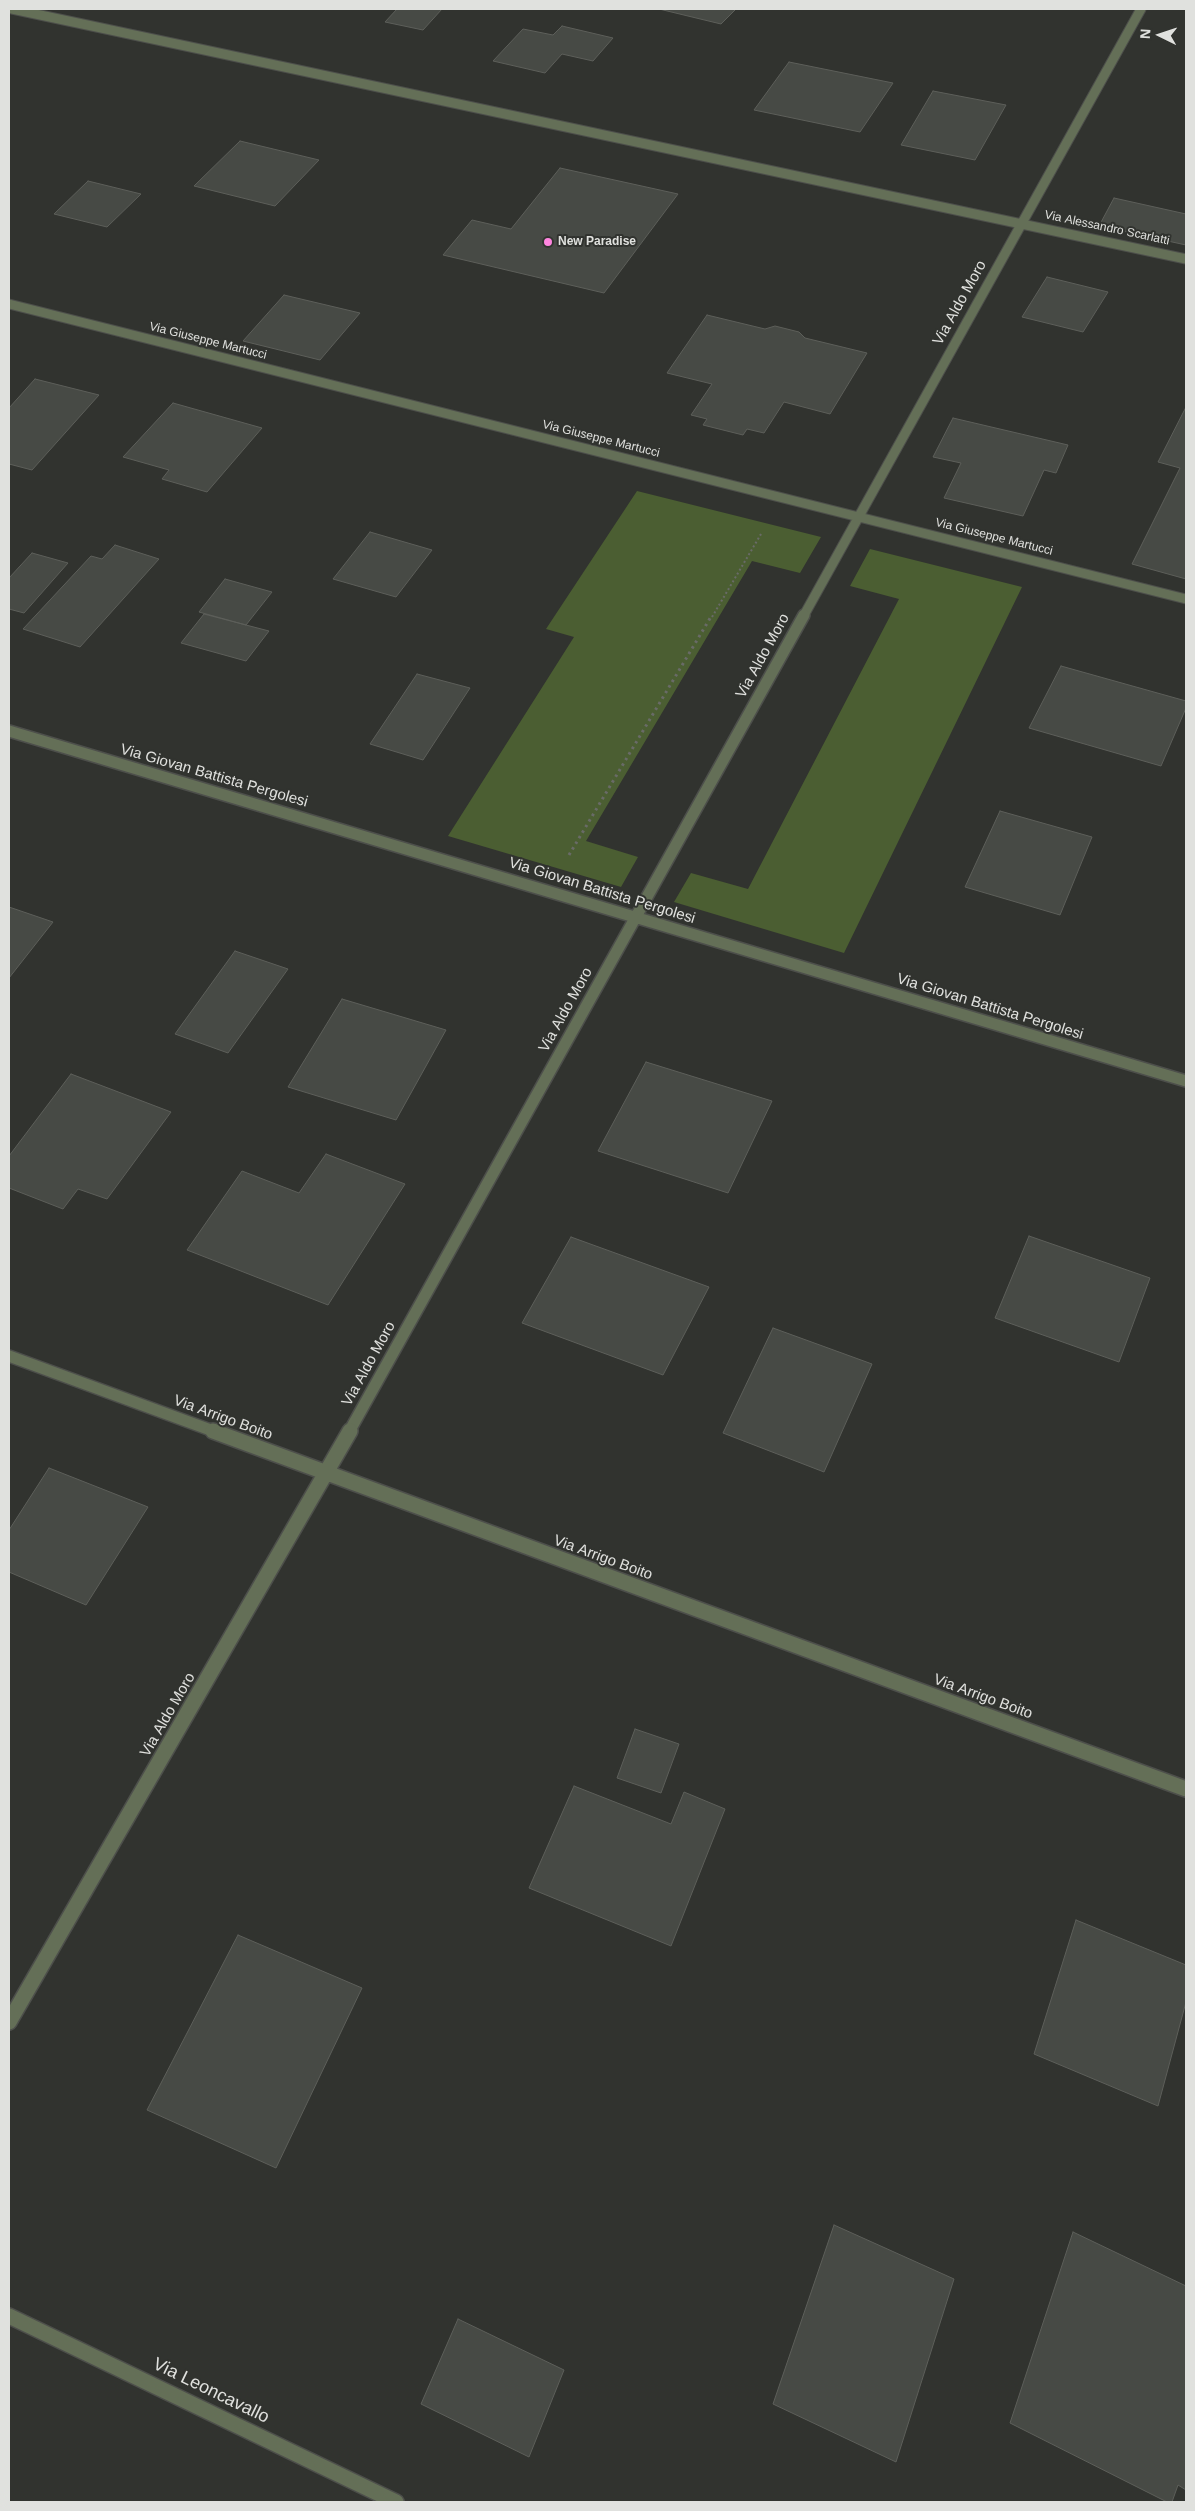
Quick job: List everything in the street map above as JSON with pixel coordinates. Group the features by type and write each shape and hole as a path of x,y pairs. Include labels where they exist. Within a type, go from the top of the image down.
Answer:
{"street":[{"name":"Via Alessandro Scarlatti","path":"12,9 1186,259"},
{"name":"Via Aldo Moro","path":"9,2022 326,1474 1141,9"},
{"name":"Via Giuseppe Martucci","path":"9,304 860,516 1186,600"},
{"name":"Via Giovan Battista Pergolesi","path":"9,731 1186,1081"},
{"name":"Via Arrigo Boito","path":"9,1356 1186,1789"},
{"name":"Via Leoncavallo","path":"9,2316 396,2502"}],"path":[{"path":"548,890 783,497"}],"green space":[{"path":"637,491 821,537 800,573 752,561 586,841 638,857 621,887 448,836 574,637 546,629"},
{"path":"870,549 1022,587 844,953 674,902 691,873 748,889 899,599 850,586"}],"building":[{"path":"397,9 442,9 423,30 385,22"},
{"path":"659,9 736,9 721,24"},
{"path":"562,26 613,38 593,61 562,54 545,73 493,61 523,29 553,35"},
{"path":"789,62 893,83 860,132 754,110"},
{"path":"933,91 1006,105 975,160 901,145"},
{"path":"240,141 319,160 275,206 194,186"},
{"name":"New Paradise","path":"560,168 678,194 604,293 443,255 472,220 511,229"},
{"path":"88,181 141,194 107,227 54,214"},
{"path":"1114,198 1186,214 1186,245 1099,226"},
{"path":"1047,277 1108,292 1083,332 1022,317"},
{"path":"284,295 360,313 320,360 243,341"},
{"path":"707,315 765,329 775,326 799,332 805,338 867,353 830,414 784,402 764,433 747,429 743,435 703,425 707,419 691,415 712,384 667,373"},
{"path":"35,379 99,395 32,470 9,464 9,408"},
{"path":"173,403 262,428 207,492 162,479 169,470 123,457"},
{"path":"1186,407 1186,579 1132,564 1180,468 1158,462"},
{"path":"953,418 1068,445 1056,473 1044,470 1023,516 944,498 961,463 933,457"},
{"path":"370,532 432,550 396,597 333,579"},
{"path":"115,545 159,559 80,647 23,629 91,556 102,559"},
{"path":"32,553 68,563 24,613 9,609 9,578"},
{"path":"225,579 272,592 246,625 199,612"},
{"path":"204,614 269,631 246,661 181,643"},
{"path":"1061,666 1186,701 1186,708 1161,766 1029,728"},
{"path":"417,674 470,688 423,760 370,744"},
{"path":"1000,811 1092,837 1060,915 965,887"},
{"path":"9,907 53,922 9,978"},
{"path":"235,951 288,969 228,1053 175,1034"},
{"path":"342,999 446,1030 396,1120 288,1087"},
{"path":"646,1062 772,1101 728,1193 598,1151"},
{"path":"71,1074 171,1112 107,1199 78,1189 63,1209 9,1188 9,1156"},
{"path":"326,1154 405,1184 328,1305 187,1250 242,1171 299,1193"},
{"path":"1029,1236 1150,1278 1119,1362 995,1318"},
{"path":"571,1237 709,1287 663,1375 522,1323"},
{"path":"773,1328 872,1364 824,1472 723,1433"},
{"path":"49,1468 148,1507 86,1605 9,1572 9,1530"},
{"path":"635,1729 679,1744 661,1793 617,1778"},
{"path":"574,1786 671,1824 684,1792 725,1809 671,1946 529,1888"},
{"path":"1076,1920 1186,1965 1186,2002 1158,2106 1034,2054"},
{"path":"238,1935 362,1988 276,2168 147,2110"},
{"path":"834,2225 954,2279 896,2462 773,2404"},
{"path":"1073,2232 1186,2286 1186,2490 1178,2485 1172,2502 1167,2502 1010,2423"},
{"path":"458,2319 564,2370 529,2457 421,2404"}],"place":[{"name":"New Paradise","path":"548,242"}]}
